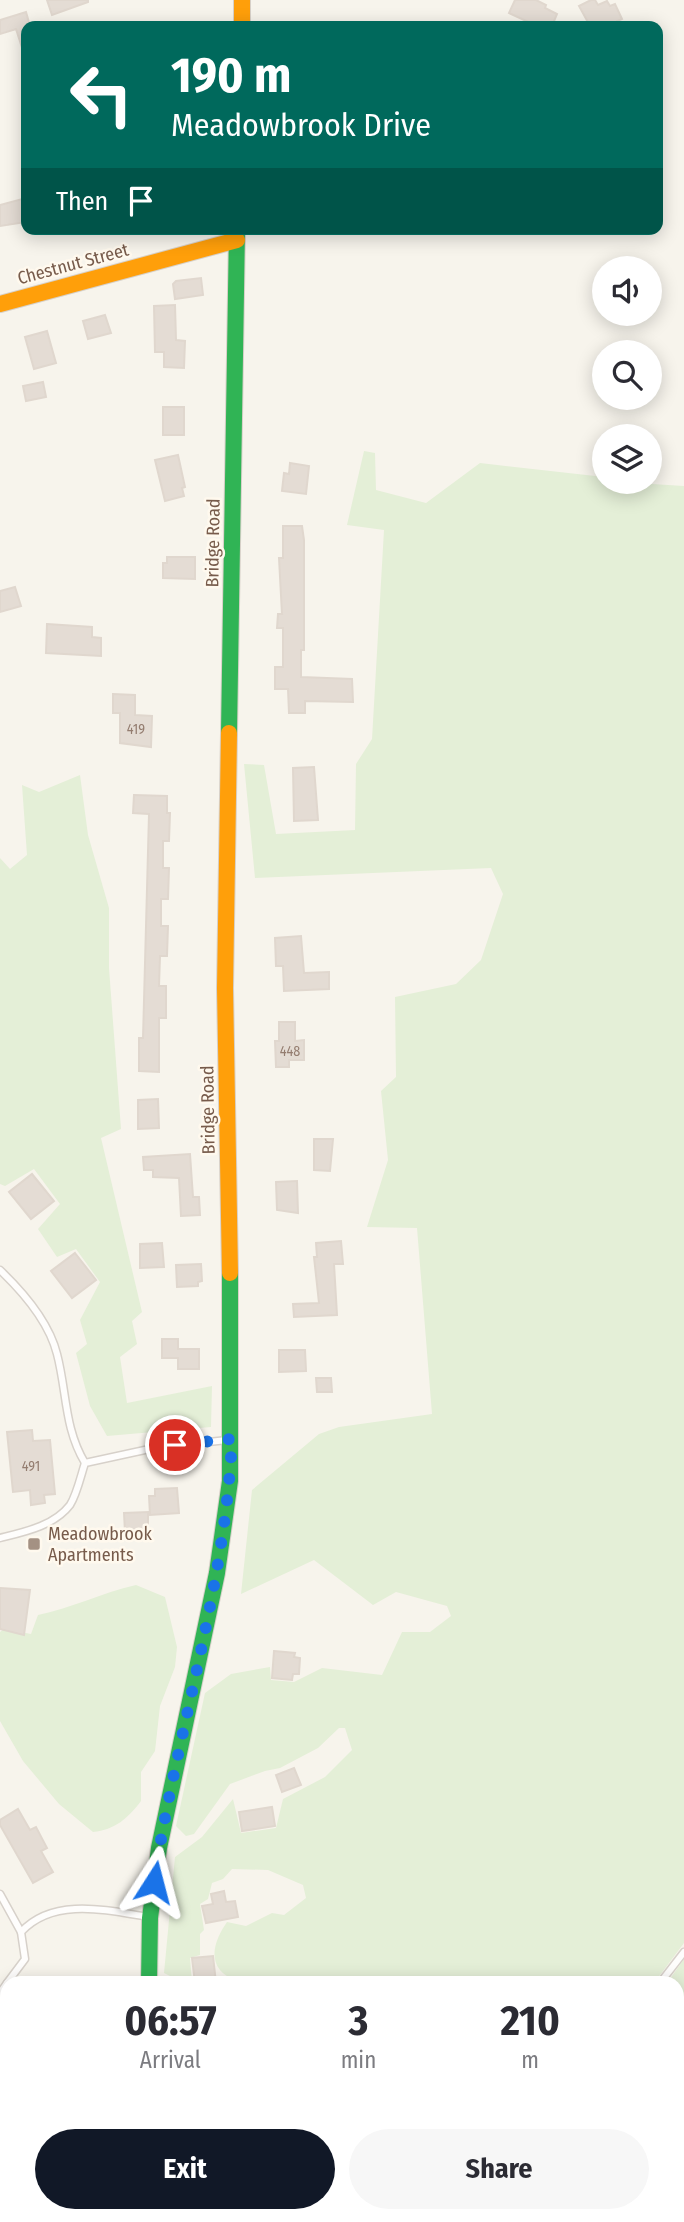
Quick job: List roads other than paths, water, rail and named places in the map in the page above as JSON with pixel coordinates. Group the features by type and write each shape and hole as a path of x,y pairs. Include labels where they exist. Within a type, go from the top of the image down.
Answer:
{"main road":[{"path":"242,0 242,21"},
{"name":"Chestnut Street","path":"0,304 237,235"},
{"name":"Bridge Road","path":"149,1976 150,1918 172,1776 217,1573 230,1481 232,1439 225,988 237,235"}],"lane":[{"path":"0,1270 35,1311 57,1350 68,1425 85,1463 70,1505 51,1520 30,1531 0,1538"},
{"path":"85,1463 154,1448 232,1439"},
{"path":"0,1894 21,1932 25,1959 12,1976"},
{"path":"21,1932 32,1919 50,1912 76,1909 150,1918"},
{"path":"665,1976 684,1952"}],"place":[{"name":"Meadowbrook Apartments","path":"34,1544"}]}
